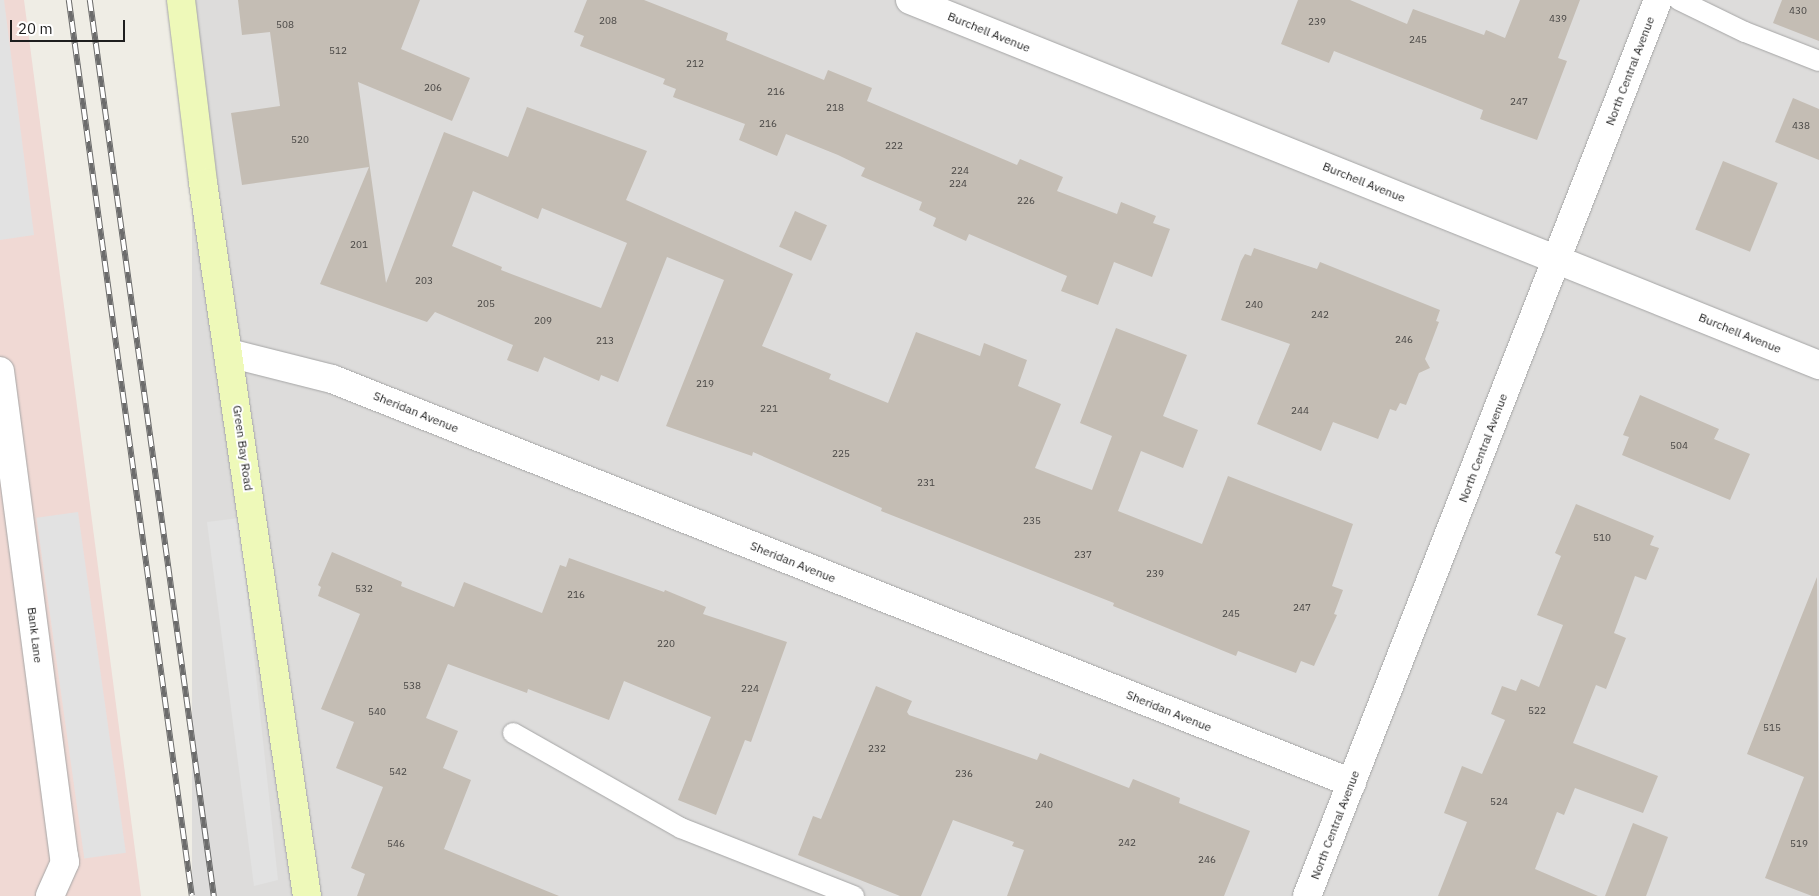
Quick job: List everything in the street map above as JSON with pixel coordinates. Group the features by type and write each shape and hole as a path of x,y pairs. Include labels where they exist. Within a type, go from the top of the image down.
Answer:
{"street":[{"name":"Green Bay Road","path":"181,0 202,183 229,353 307,896"},
{"name":"Burchell Avenue","path":"910,0 1819,364"},
{"name":"North Central Avenue","path":"1307,896 1658,0"},
{"name":"Sheridan Avenue","path":"229,353 332,379 1352,783"},
{"name":"Bank Lane","path":"0,371 64,856 50,896"}],"lane":[{"path":"1679,0 1745,32 1819,61"},
{"path":"513,733 681,828 854,896"}],"shaded area":[{"path":"0,0 24,0 141,896 0,896"},
{"path":"0,0 4,0 34,235 0,240"},
{"path":"192,0 1819,0 1819,896 192,896"},
{"path":"78,512 126,853 84,858 36,518"},
{"path":"239,518 278,880 254,886 207,522"}],"building":[{"path":"238,0 420,0 401,49 470,78 452,121 358,82 386,283 444,132 508,157 527,107 647,151 626,200 793,274 762,346 831,374 829,379 888,403 916,332 980,356 984,343 1027,360 1018,386 1061,404 1035,468 1092,490 1112,436 1080,423 1116,328 1187,355 1163,416 1198,430 1183,468 1141,451 1118,511 1202,544 1228,476 1353,524 1332,586 1343,590 1334,614 1337,615 1314,666 1301,661 1296,673 1238,651 1236,656 1113,606 1114,603 881,511 882,508 753,452 752,456 666,426 724,280 667,257 618,382 601,375 599,381 544,357 538,372 507,360 513,345 435,312 427,322 320,284 369,167 242,185 231,113 280,106 270,32 242,35","holes":["473,191 538,219 542,208 627,243 601,308 501,270 502,267 452,246"]},
{"path":"587,0 644,0 728,33 726,40 824,80 828,70 872,88 867,101 1017,165 1020,159 1063,177 1057,191 1117,214 1121,202 1156,216 1153,223 1170,229 1152,277 1114,262 1098,305 1061,291 1067,276 969,234 966,241 933,226 936,218 919,210 922,202 861,176 865,168 838,155 786,134 777,156 739,140 745,124 673,97 676,89 663,84 665,79 580,46 584,36 574,32"},
{"path":"1298,0 1350,0 1407,24 1413,9 1484,35 1486,30 1505,38 1520,0 1580,0 1558,58 1567,61 1537,140 1480,119 1483,110 1334,51 1329,63 1281,44"},
{"path":"1782,0 1819,0 1819,41 1773,23"},
{"path":"1793,98 1819,109 1819,160 1775,142"},
{"path":"1723,161 1778,183 1750,252 1695,230"},
{"path":"795,211 827,225 811,261 779,247"},
{"path":"1254,248 1317,269 1320,262 1440,310 1436,321 1439,322 1425,359 1430,368 1419,373 1406,405 1400,403 1396,411 1390,409 1378,439 1333,422 1321,451 1257,424 1290,344 1221,320 1241,261 1245,254 1251,256"},
{"path":"1640,395 1719,429 1714,439 1750,454 1730,500 1622,455 1629,437 1623,435"},
{"path":"1576,504 1654,536 1650,545 1659,548 1646,580 1635,576 1614,633 1626,638 1606,689 1596,685 1573,743 1658,776 1643,813 1575,788 1564,815 1557,812 1535,869 1598,896 1438,896 1467,822 1444,813 1462,766 1482,774 1505,720 1491,714 1502,686 1516,691 1521,679 1539,687 1563,625 1537,615 1561,556 1555,553"},
{"path":"332,552 402,582 401,586 454,607 464,582 542,613 560,565 566,567 569,558 664,592 665,590 706,607 703,614 787,642 751,742 745,740 716,815 678,800 711,717 624,681 609,720 528,689 527,693 448,664 426,718 458,731 443,768 471,780 444,849 559,896 357,896 365,874 351,868 383,787 336,768 354,722 321,709 360,614 318,596 321,587 318,585"},
{"path":"1817,577 1819,896 1812,896 1765,878 1804,777 1747,754"},
{"path":"876,686 912,701 907,712 909,715 1037,760 1040,753 1129,788 1133,779 1180,798 1179,803 1250,831 1224,896 1007,896 1024,850 1012,846 1014,842 953,820 921,896 900,896 798,855 813,816 821,819"},
{"path":"1633,823 1668,837 1646,896 1605,896"}],"railway":[{"path":"69,0 192,896"},
{"path":"90,0 214,896"}]}
